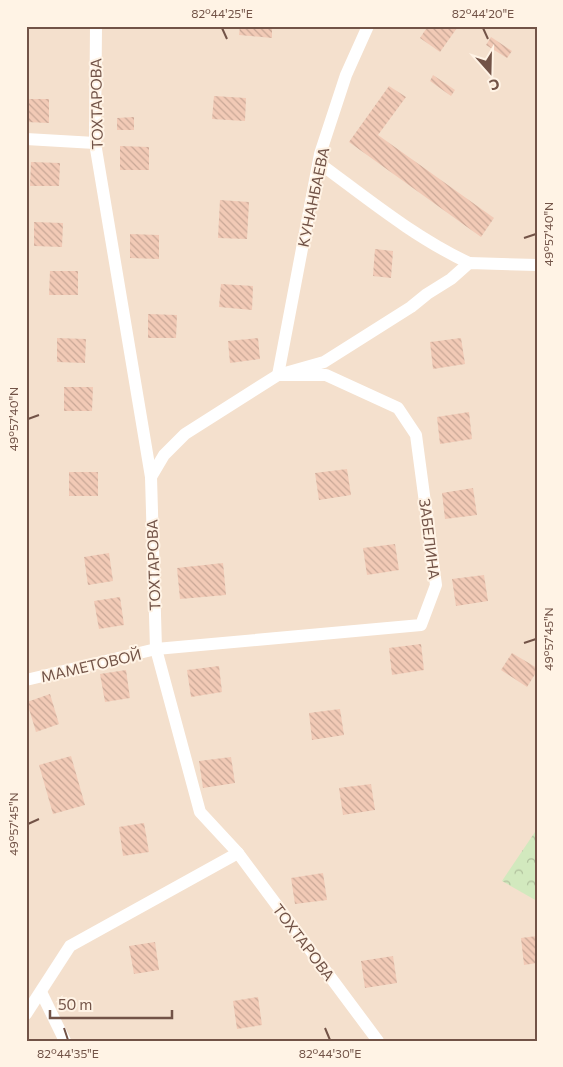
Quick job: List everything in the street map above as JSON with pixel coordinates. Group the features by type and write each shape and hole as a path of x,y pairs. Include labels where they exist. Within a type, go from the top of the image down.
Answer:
{"street":[{"name":"ТОХТАРОВА","path":"96,26 95,142 151,477 156,649 200,812 238,853 378,1041"},
{"name":"КУНАНБАЕВА","path":"278,375 320,154 346,75 368,26"},
{"path":"26,139 95,142"},
{"path":"319,163 411,231 440,249 469,263 537,265"},
{"path":"151,477 164,455 185,434 278,375 324,362 411,307 451,279 469,263"},
{"name":"ЗАБЕЛИНА","path":"156,649 420,626 436,585 416,435 398,408 326,375 278,375"},
{"name":"МАМЕТОВОЙ","path":"26,680 156,649"},
{"path":"26,1014 70,946 238,853"},
{"path":"41,992 65,1041"}],"shaded area":[{"path":"26,26 537,26 537,1041 26,1041"}],"green space":[{"path":"537,829 537,901 502,881"}],"building":[{"path":"240,26 272,26 272,38 239,35"},
{"path":"428,26 454,26 457,28 440,52 420,38"},
{"path":"491,37 512,51 507,58 486,45"},
{"path":"433,75 455,90 451,96 430,81"},
{"path":"389,86 406,97 378,135 494,218 481,237 349,142"},
{"path":"214,96 246,98 245,121 212,119"},
{"path":"26,99 49,99 49,123 26,122"},
{"path":"134,117 134,130 117,130 117,118"},
{"path":"120,146 149,147 149,170 120,170"},
{"path":"31,162 60,163 59,186 30,186"},
{"path":"220,200 249,202 247,239 218,238"},
{"path":"34,222 63,223 62,247 34,246"},
{"path":"130,234 159,235 159,259 130,258"},
{"path":"375,249 393,251 391,278 373,276"},
{"path":"50,271 78,271 78,295 49,295"},
{"path":"221,284 253,286 252,310 219,307"},
{"path":"148,314 177,315 176,338 148,338"},
{"path":"57,338 86,339 85,363 57,362"},
{"path":"258,338 260,359 230,363 228,341"},
{"path":"461,338 465,364 433,369 430,342"},
{"path":"64,387 93,387 92,411 64,411"},
{"path":"469,412 472,439 440,444 437,417"},
{"path":"347,469 351,495 319,500 315,473"},
{"path":"69,472 98,472 98,496 69,496"},
{"path":"473,488 477,515 445,519 442,493"},
{"path":"395,544 399,570 367,575 363,548"},
{"path":"109,553 113,581 88,585 84,557"},
{"path":"223,563 226,595 180,599 177,568"},
{"path":"484,575 488,601 456,606 452,579"},
{"path":"120,597 124,625 99,629 94,601"},
{"path":"421,644 424,670 392,675 389,648"},
{"path":"512,653 537,668 527,687 501,670"},
{"path":"219,666 222,692 191,697 187,670"},
{"path":"126,670 130,698 105,702 100,674"},
{"path":"50,694 59,724 36,732 27,702"},
{"path":"340,709 344,735 312,740 309,713"},
{"path":"71,756 85,805 53,814 39,765"},
{"path":"231,757 235,783 203,788 199,761"},
{"path":"371,784 375,810 343,815 339,788"},
{"path":"144,823 149,852 123,856 119,827"},
{"path":"323,873 327,900 295,904 291,878"},
{"path":"537,936 537,963 524,965 521,938"},
{"path":"155,942 159,970 134,974 129,946"},
{"path":"393,956 397,983 365,988 361,961"},
{"path":"258,997 262,1025 237,1029 233,1001"}]}
